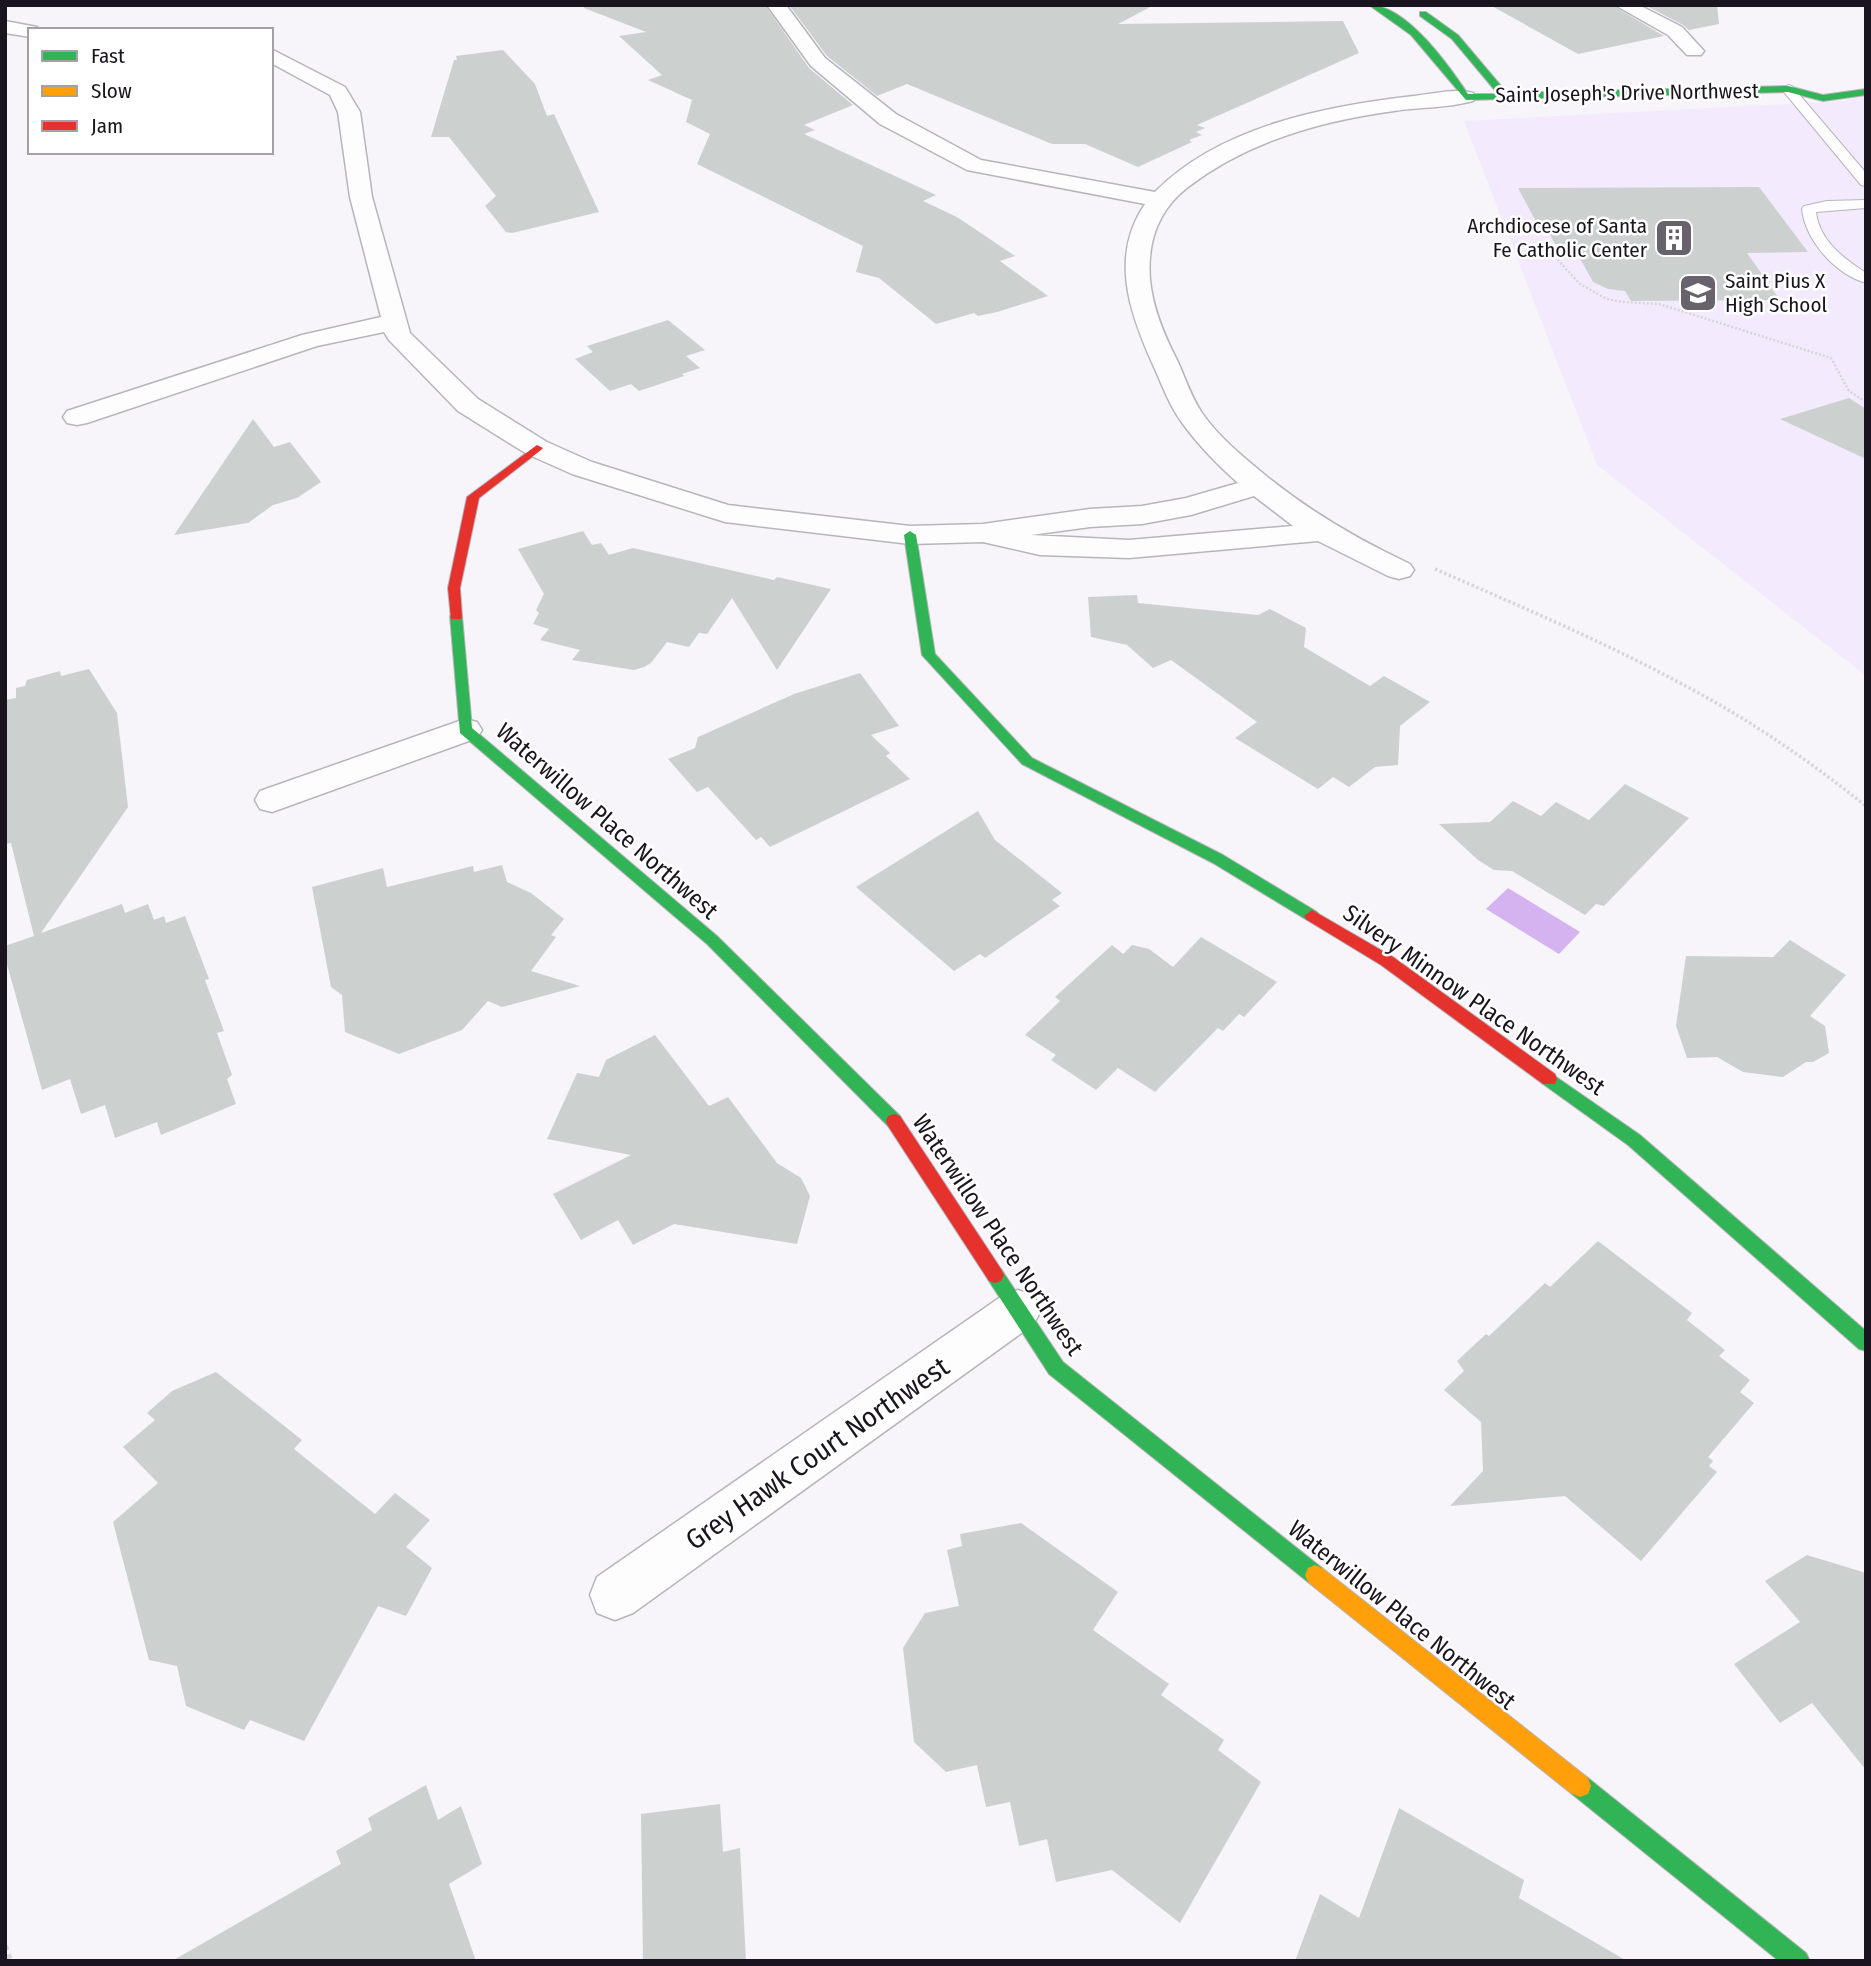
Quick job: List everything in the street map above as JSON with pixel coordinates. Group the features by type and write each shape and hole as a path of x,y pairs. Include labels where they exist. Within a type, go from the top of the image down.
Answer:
{"street":[{"path":"776,5 818,62 888,119 975,165 1002,184 1043,201"},
{"path":"1373,5 1391,12 1424,38 1466,97 1372,107 1326,116 1275,131 1227,151 1176,184 1160,200 1145,224 1139,240 1136,274 1144,318 1190,416 1214,444 1260,485 1322,532 1399,570"},
{"path":"1407,5 1455,37 1505,97"},
{"path":"1624,5 1675,31 1694,51"},
{"path":"5,27 28,31"},
{"path":"273,57 295,78 338,91 349,112 361,197 398,335 468,405 537,448 582,468 725,513 910,535 983,533 1090,517 1142,515 1191,506 1260,485"},
{"name":"Saint Joseph's Drive Northwest","path":"1788,89 1800,77"},
{"name":"Saint Joseph's Drive Northwest","path":"1466,97 1788,89 1823,98 1866,92"},
{"path":"975,165 1160,200"},
{"path":"1120,218 1145,224"},
{"path":"77,418 311,340 395,322"},
{"name":"Waterwillow Place Northwest","path":"537,448 473,497 454,588 465,730 712,940 899,1126 1056,1368 1798,1961"},
{"path":"983,533 1040,546 1129,549 1322,532"},
{"name":"Silvery Minnow Place Northwest","path":"910,535 929,655 1027,761 1218,859 1387,961 1634,1140 1866,1343"},
{"path":"272,800 465,730"},
{"name":"Grey Hawk Court Northwest","path":"615,1595 1018,1310"}],"lane":[{"path":"1788,89 1866,182"},
{"path":"1866,204 1827,205 1809,209 1809,220 1824,246 1853,271 1866,278"}],"path":[{"path":"1545,245 1557,265 1584,288 1609,301 1632,305 1659,304 1830,358 1849,391 1866,402"},
{"path":"1433,568 1624,655 1713,702 1784,745 1866,806"},
{"path":"5,1946 10,1961"}],"shaded area":[{"name":"Saint Pius X High School","path":"1866,96 1866,676 1597,465 1464,121 1844,101"},
{"path":"1508,888 1580,932 1559,954 1486,909"}],"building":[{"path":"585,5 765,5 809,68 853,105 804,125 815,130 804,134 936,195 923,201 957,217 1015,256 1000,261 1048,296 997,312 978,316 974,313 936,324 879,278 856,272 863,246 697,164 710,134 686,122 692,100 648,80 662,75 619,36 646,32 584,8"},
{"path":"789,5 1154,5 1118,24 1343,21 1359,53 1197,125 1205,128 1196,132 1202,135 1138,167 1085,144 1052,144 907,84 877,96 827,56"},
{"path":"1490,5 1612,5 1664,36 1578,54"},
{"path":"1645,5 1717,5 1719,24 1689,30"},
{"path":"503,50 535,84 547,116 554,114 599,212 512,233 506,232 485,206 496,196 449,137 431,137 454,60 457,60 456,56"},
{"name":"Archdiocese of Santa Fe Catholic Center","path":"1759,187 1808,252 1747,253 1780,300 1631,301 1625,291 1608,289 1593,282 1572,244 1555,244 1548,231 1541,231 1518,188"},
{"path":"668,320 705,350 686,356 700,368 682,374 684,376 639,391 631,384 610,391 575,359 593,352 587,346"},
{"path":"1849,398 1866,409 1866,459 1780,419"},
{"path":"253,419 274,447 290,442 321,482 297,498 273,505 248,523 174,535"},
{"path":"583,531 592,545 601,543 609,555 633,548 774,580 777,577 831,589 777,670 732,598 707,634 699,633 689,647 667,642 651,663 644,667 634,670 572,660 580,650 540,640 549,629 533,624 544,594 518,549"},
{"path":"1137,595 1138,603 1258,615 1270,609 1306,628 1304,647 1370,686 1384,676 1430,702 1400,726 1398,765 1375,767 1349,787 1333,777 1318,789 1235,738 1257,722 1171,660 1153,668 1127,645 1091,637 1088,597"},
{"path":"89,669 117,713 128,807 41,933 122,904 125,913 148,904 154,920 164,916 166,923 185,916 209,979 205,980 224,1031 217,1033 232,1075 227,1079 236,1104 161,1135 157,1122 115,1138 105,1105 81,1114 70,1079 42,1090 5,957 5,946 34,936 11,843 5,844 5,700 16,698 16,688 25,686 27,680 60,671 61,676"},
{"path":"860,673 899,726 871,735 890,753 886,756 910,779 770,847 761,837 756,840 708,787 697,792 668,759 695,748 698,737 794,694"},
{"path":"1625,784 1689,818 1604,906 1596,904 1585,915 1512,871 1494,870 1478,860 1439,824 1490,822 1513,801 1541,816 1556,802 1589,820"},
{"path":"978,811 995,840 1062,893 1052,900 1060,906 985,958 980,954 954,971 856,887"},
{"path":"502,865 507,882 531,893 564,919 551,935 556,937 531,971 580,986 502,1007 488,1001 462,1030 399,1054 345,1032 342,995 331,987 312,887 383,868 387,887 473,866 474,872"},
{"path":"1201,937 1277,982 1244,1017 1239,1014 1223,1031 1218,1028 1155,1092 1118,1068 1096,1090 1051,1060 1056,1055 1025,1035 1060,1001 1055,997 1112,945 1123,954 1132,945 1149,949 1173,967"},
{"path":"1790,940 1846,975 1810,1016 1825,1026 1829,1053 1813,1062 1806,1062 1783,1077 1743,1072 1717,1057 1687,1058 1676,1026 1686,956 1773,957"},
{"path":"655,1035 709,1106 728,1097 777,1163 801,1178 810,1196 797,1244 674,1224 633,1245 618,1220 581,1240 553,1194 631,1155 547,1139 577,1073 599,1077 606,1060"},
{"path":"1598,1241 1692,1313 1687,1320 1725,1350 1719,1356 1750,1380 1740,1392 1754,1403 1708,1457 1713,1461 1709,1466 1717,1472 1641,1561 1565,1496 1450,1506 1483,1471 1481,1422 1444,1390 1464,1371 1457,1361 1486,1334 1489,1336 1545,1283 1550,1287"},
{"path":"216,1372 302,1440 294,1449 375,1514 395,1493 430,1520 406,1547 432,1568 406,1616 378,1606 304,1741 250,1720 244,1730 186,1706 177,1666 149,1660 113,1522 158,1483 123,1447 155,1420 147,1413 172,1391"},
{"path":"1021,1523 1118,1592 1093,1630 1169,1684 1161,1695 1224,1740 1218,1750 1261,1782 1180,1923 1112,1870 1056,1882 1047,1839 1019,1846 1010,1802 986,1807 977,1765 946,1772 914,1742 903,1648 925,1613 959,1606 947,1550 962,1546 960,1534"},
{"path":"1807,1555 1866,1573 1866,1770 1812,1703 1780,1723 1734,1664 1800,1622 1765,1581"},
{"path":"426,1785 438,1820 461,1806 482,1864 449,1884 476,1961 172,1961 341,1864 336,1851 372,1830 368,1818"},
{"path":"720,1804 723,1852 740,1848 746,1961 643,1961 641,1814"},
{"path":"1399,1808 1524,1880 1519,1898 1627,1961 1295,1961 1320,1894 1359,1918"}],"traffic: fast":[{"path":"1373,5 1414,33 1466,97 1788,89 1823,98 1866,92"},
{"path":"1423,14 1455,37 1505,97"},
{"path":"910,535 929,655 1027,761 1218,859 1312,916"},
{"path":"456,616 465,730 712,940 894,1121"},
{"path":"1549,1079 1634,1140 1866,1343"},
{"path":"995,1275 1056,1368 1315,1575"},
{"path":"1580,1786 1798,1961"}],"traffic: slow":[{"path":"1315,1575 1580,1786"}],"traffic: jam":[{"path":"456,616 454,588 473,497 537,448"},
{"path":"1312,916 1387,961 1549,1079"},
{"path":"894,1121 995,1275"}],"place":[{"name":"Archdiocese of Santa Fe Catholic Center","path":"1674,238"},
{"name":"Saint Pius X High School","path":"1698,293"}]}
